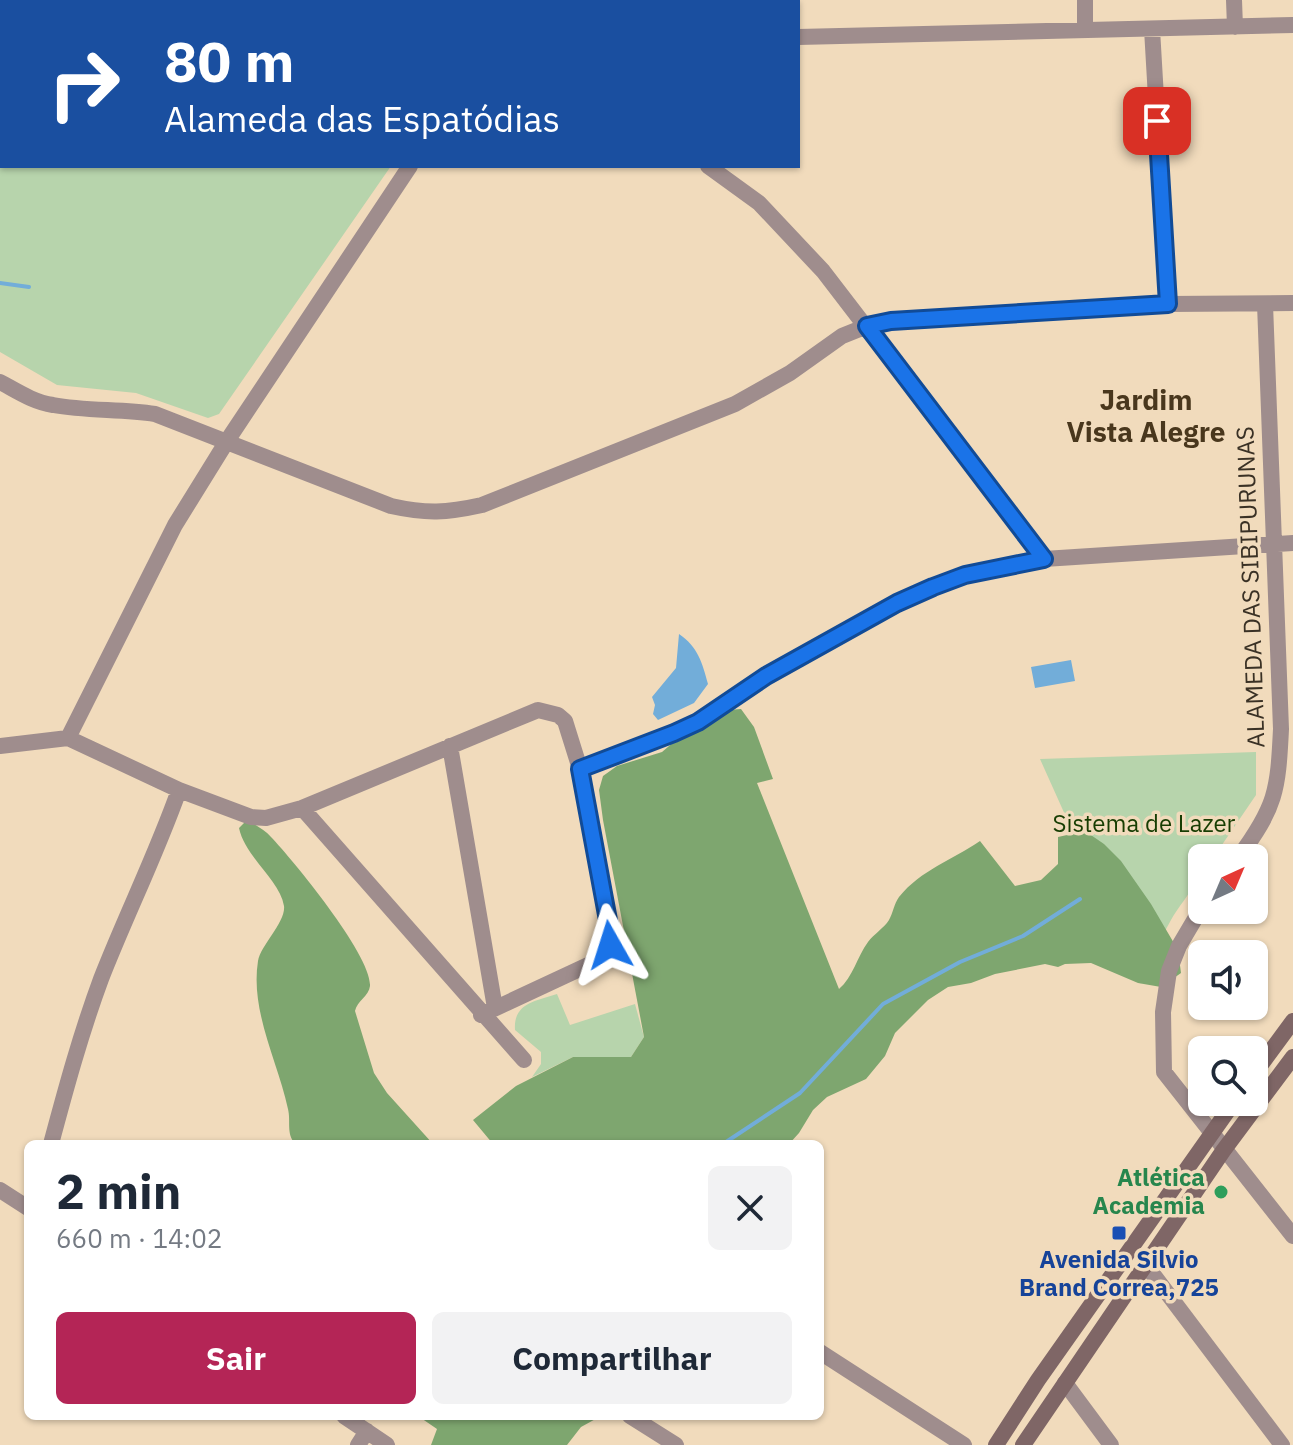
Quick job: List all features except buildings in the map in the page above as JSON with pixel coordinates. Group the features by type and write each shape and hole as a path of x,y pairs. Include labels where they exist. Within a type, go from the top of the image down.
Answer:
{"main road":[{"path":"1268,1055 1293,1021"},
{"path":"1023,1445 1223,1151 1293,1057"},
{"path":"996,1445 1047,1367 1224,1116"}],"street":[{"path":"1085,0 1085,30"},
{"path":"1234,0 1235,27"},
{"path":"800,37 1293,25"},
{"path":"1152,29 1168,304"},
{"path":"68,738 175,525 227,441 409,168"},
{"path":"711,168 759,203 823,271 1044,559"},
{"path":"0,382 29,398 52,405 155,414 391,506 424,513 482,505 735,404 790,373 828,344 867,326 891,321 1168,304 1293,303"},
{"name":"ALAMEDA DAS SIBIPURUNAS","path":"1248,844 1263,824 1278,783 1281,729 1265,304"},
{"path":"580,769 698,722 766,676 897,603 965,575 1044,559 1293,543"},
{"path":"0,746 68,738 179,790 251,817 266,818 302,808 538,710 558,715 565,721 580,769 610,945 601,959 488,1011"},
{"path":"450,746 488,1011"},
{"path":"52,1140 80,1038 102,976 160,846 179,790"},
{"path":"302,808 488,1011 524,1060"},
{"path":"1192,924 1169,971 1163,1012 1164,1072 1223,1151 1293,1236"},
{"path":"0,1190 24,1205"},
{"path":"1146,1265 1282,1445"},
{"path":"824,1355 964,1445"},
{"path":"1065,1383 1111,1445"},
{"path":"347,1420 362,1438 387,1445"},
{"path":"636,1420 676,1445"}],"green space":[{"path":"0,168 390,168 219,414 208,418 136,393 57,385 0,352"},
{"path":"741,709 754,727 773,779 757,783 839,989 848,979 868,942 889,920 899,897 927,872 980,841 1015,886 1041,880 1058,864 1058,837 1085,831 1121,861 1151,904 1178,950 1181,973 1161,987 1138,983 1091,963 1058,967 1045,964 948,987 928,1000 895,1033 885,1056 866,1079 827,1097 813,1110 793,1140 490,1140 473,1120 516,1086 573,1057 631,1057 644,1037 599,790 603,776 617,766 662,752 682,735 728,710"},
{"name":"Sistema de Lazer","path":"1256,752 1256,795 1223,844 1188,844 1188,894 1167,928 1141,984 1040,759"},
{"path":"251,822 269,835 330,909 358,953 370,986 355,1011 374,1073 387,1093 429,1140 292,1140 284,1091 261,1017 257,980 260,955 281,919 284,906 276,887 242,839 239,828"},
{"path":"557,994 570,1025 635,1004 644,1037 631,1057 573,1057 532,1077 541,1064 541,1052 515,1030 515,1021 527,1004"},
{"path":"424,1420 594,1420 581,1427 567,1445 431,1445 437,1429"}],"water":[{"path":"679,634 691,644 698,656 708,684 694,703 658,720 653,714 655,705 652,697 676,668"},
{"path":"1071,660 1075,681 1035,688 1031,667"}],"waterway":[{"path":"0,283 29,287"},
{"path":"729,1140 800,1093 883,1004 960,962 1023,936 1080,899"}],"place":[{"name":"Atlética Academia","path":"1221,1192"},
{"name":"Avenida Silvio Brand Correa,725","path":"1119,1233"}],"district":[{"name":"Jardim Vista Alegre","path":"1146,416"}],"route":[{"path":"610,945 580,769 698,722 766,676 897,603 965,575 1044,559 867,326 891,321 1168,304 1157,121"}]}
